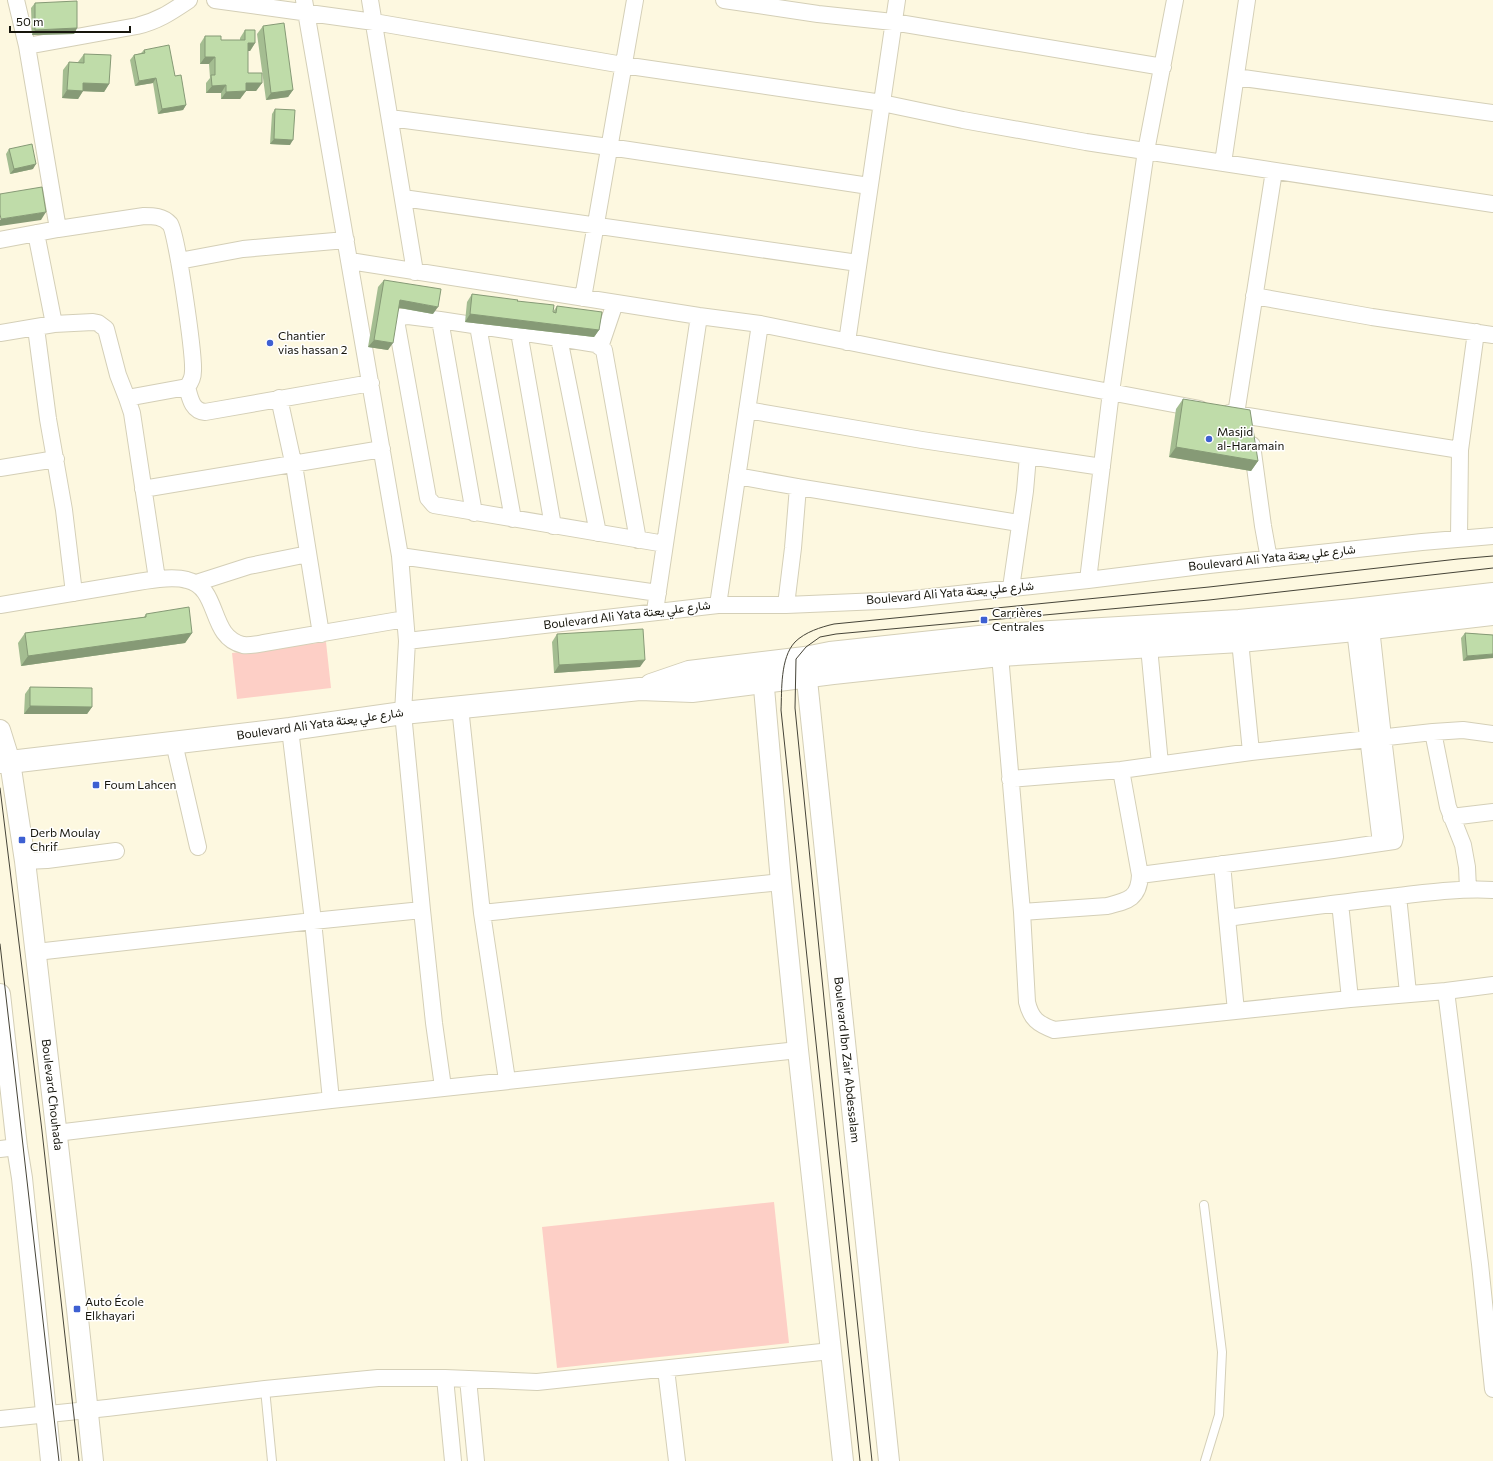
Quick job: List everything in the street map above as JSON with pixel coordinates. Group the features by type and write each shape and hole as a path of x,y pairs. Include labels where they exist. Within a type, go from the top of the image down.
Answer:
{"main road":[{"name":"Boulevard Ali Yata شارع علي يعتة","path":"805,667 830,653 998,635 1239,621 1493,594"},
{"name":"Boulevard Ali Yata شارع علي يعتة","path":"5,762 290,729 403,713 460,707 640,689 692,691 762,673 805,667 1240,641 1493,614"}],"street":[{"path":"16,0 28,46 58,229"},
{"path":"28,46 152,22 163,17 189,0"},
{"path":"215,0 305,6 374,22 623,65 882,102 963,120 1146,151 1493,204"},
{"path":"370,0 415,272"},
{"path":"583,298 635,0"},
{"path":"724,0 818,14 893,22 1163,67"},
{"path":"847,342 897,0"},
{"path":"1088,580 1111,392 1146,151 1175,0"},
{"path":"1223,163 1247,0"},
{"path":"305,6 400,556 407,641 403,713 434,1023 443,1087"},
{"path":"1236,76 1493,113"},
{"path":"390,118 609,147 869,186"},
{"path":"1269,560 1242,415 1254,296 1274,171"},
{"path":"403,198 858,263"},
{"path":"0,240 58,229 144,216 158,217 169,223 173,228 179,261 193,363 191,381 186,387 127,398"},
{"path":"36,233 54,324"},
{"path":"179,261 243,249 346,240"},
{"path":"350,261 699,316 760,324 1111,392 1242,415 1460,450"},
{"path":"1254,296 1372,317 1493,335"},
{"path":"600,346 615,303"},
{"path":"638,540 606,354 600,346 596,344 440,320 408,316 400,317 397,326 428,498 434,505 438,507 638,540 665,544"},
{"path":"655,611 699,316"},
{"path":"440,320 474,513"},
{"path":"0,332 36,328 54,324 92,322 98,323 106,329 118,375 132,413 156,579"},
{"path":"718,605 760,324"},
{"path":"478,326 513,519"},
{"path":"36,328 48,418 64,510 74,593"},
{"path":"519,332 553,526"},
{"path":"1459,538 1460,450 1476,332"},
{"path":"559,338 598,533"},
{"path":"186,387 192,403 200,412 218,411 279,398 371,383"},
{"path":"279,398 294,464 321,634"},
{"path":"747,410 1102,467"},
{"path":"143,489 382,449"},
{"path":"1010,588 1025,491 1028,456"},
{"path":"0,468 56,459"},
{"path":"737,476 1019,523"},
{"path":"786,605 798,487"},
{"name":"Boulevard Ali Yata شارع علي يعتة","path":"407,641 655,611 718,605 786,605 903,600 1088,580 1208,565 1269,560 1459,538 1493,536"},
{"path":"196,583 249,566 308,554"},
{"path":"400,556 658,592"},
{"path":"0,605 156,579 185,579 196,583 202,588 212,604 224,634 231,640 244,645 321,634 405,619"},
{"path":"1140,875 1381,844 1376,738 1363,629"},
{"path":"1240,641 1251,752"},
{"path":"1149,646 1160,764"},
{"path":"1000,655 1022,912 1027,1002 1030,1013 1040,1024 1054,1030 1408,993 1446,991 1493,984"},
{"name":"Boulevard Ibn Zair Abdessalam","path":"805,667 889,1461"},
{"path":"762,673 798,1050 843,1461"},
{"path":"460,707 482,913 507,1080"},
{"path":"290,729 313,921 331,1100"},
{"name":"Boulevard Chouhada","path":"0,730 25,860 93,1461"},
{"path":"1010,779 1121,770 1251,752 1432,732 1463,730 1493,734"},
{"path":"1432,732 1451,817 1463,845 1467,867 1468,889"},
{"path":"174,743 198,847"},
{"path":"1022,912 1107,906 1130,898 1136,893 1140,885 1140,875 1121,770"},
{"path":"1451,817 1493,812"},
{"path":"25,860 47,860 116,850"},
{"path":"1222,864 1236,1011"},
{"path":"482,913 781,882"},
{"path":"1227,918 1398,896 1468,889 1493,890"},
{"path":"1398,896 1408,993"},
{"path":"1340,903 1350,999"},
{"path":"36,952 422,910"},
{"path":"1446,991 1480,1264 1493,1389"},
{"path":"0,994 8,1148 22,1178 51,1461"},
{"path":"56,1133 443,1087 798,1050"},
{"path":"0,1419 265,1389 378,1378 446,1378 537,1382 831,1351"},
{"path":"666,1369 677,1461"},
{"path":"446,1378 454,1461"},
{"path":"468,1380 476,1461"}],"lane":[{"path":"1204,1205 1222,1352 1219,1415 1205,1461"},
{"path":"265,1389 272,1461"}],"shaded area":[{"path":"326,642 331,688 237,699 232,653"},
{"path":"774,1202 789,1343 557,1368 542,1227"}],"building":[{"path":"77,1 77,28 35,30 35,3"},
{"path":"284,23 293,90 271,93 263,26"},
{"path":"245,30 255,30 255,43 248,43 248,73 262,73 262,83 246,83 246,91 226,92 226,85 212,86 211,75 215,75 215,57 205,57 205,36 221,36 221,40 245,40"},
{"path":"169,45 175,76 181,75 186,105 162,109 156,78 139,81 134,55 145,53 144,50"},
{"path":"84,54 111,55 109,84 83,83 83,91 67,90 69,62 84,63"},
{"path":"275,109 295,110 293,140 274,139"},
{"path":"32,144 36,164 14,169 9,149"},
{"path":"42,187 46,212 1,219 0,194"},
{"path":"384,280 441,289 438,307 400,300 393,343 374,340"},
{"path":"472,294 554,305 553,312 556,313 557,306 602,312 599,330 470,314"},
{"name":"Masjid al-Haramain","path":"1183,399 1250,410 1258,461 1176,447"},
{"path":"189,607 192,633 28,656 25,633 146,617 146,614"},
{"path":"643,629 645,660 559,665 557,634"},
{"path":"1465,633 1493,635 1493,654 1467,656"},
{"path":"30,687 92,688 92,707 30,706"}],"tram line":[{"path":"860,1461 781,710 784,665 790,649 803,635 819,628 834,624 1209,587 1493,556"},
{"path":"872,1461 795,708 796,659 806,647 820,637 836,634 1209,600 1493,568"},
{"path":"0,788 42,1131 79,1461"},
{"path":"0,944 59,1461"}],"place":[{"name":"Chantier vias hassan 2","path":"270,343"},
{"name":"Masjid al-Haramain","path":"1209,439"},
{"name":"Carrières Centrales","path":"984,620"},
{"name":"Foum Lahcen","path":"96,785"},
{"name":"Derb Moulay Chrif","path":"22,840"},
{"name":"Auto École Elkhayari","path":"77,1309"}]}
